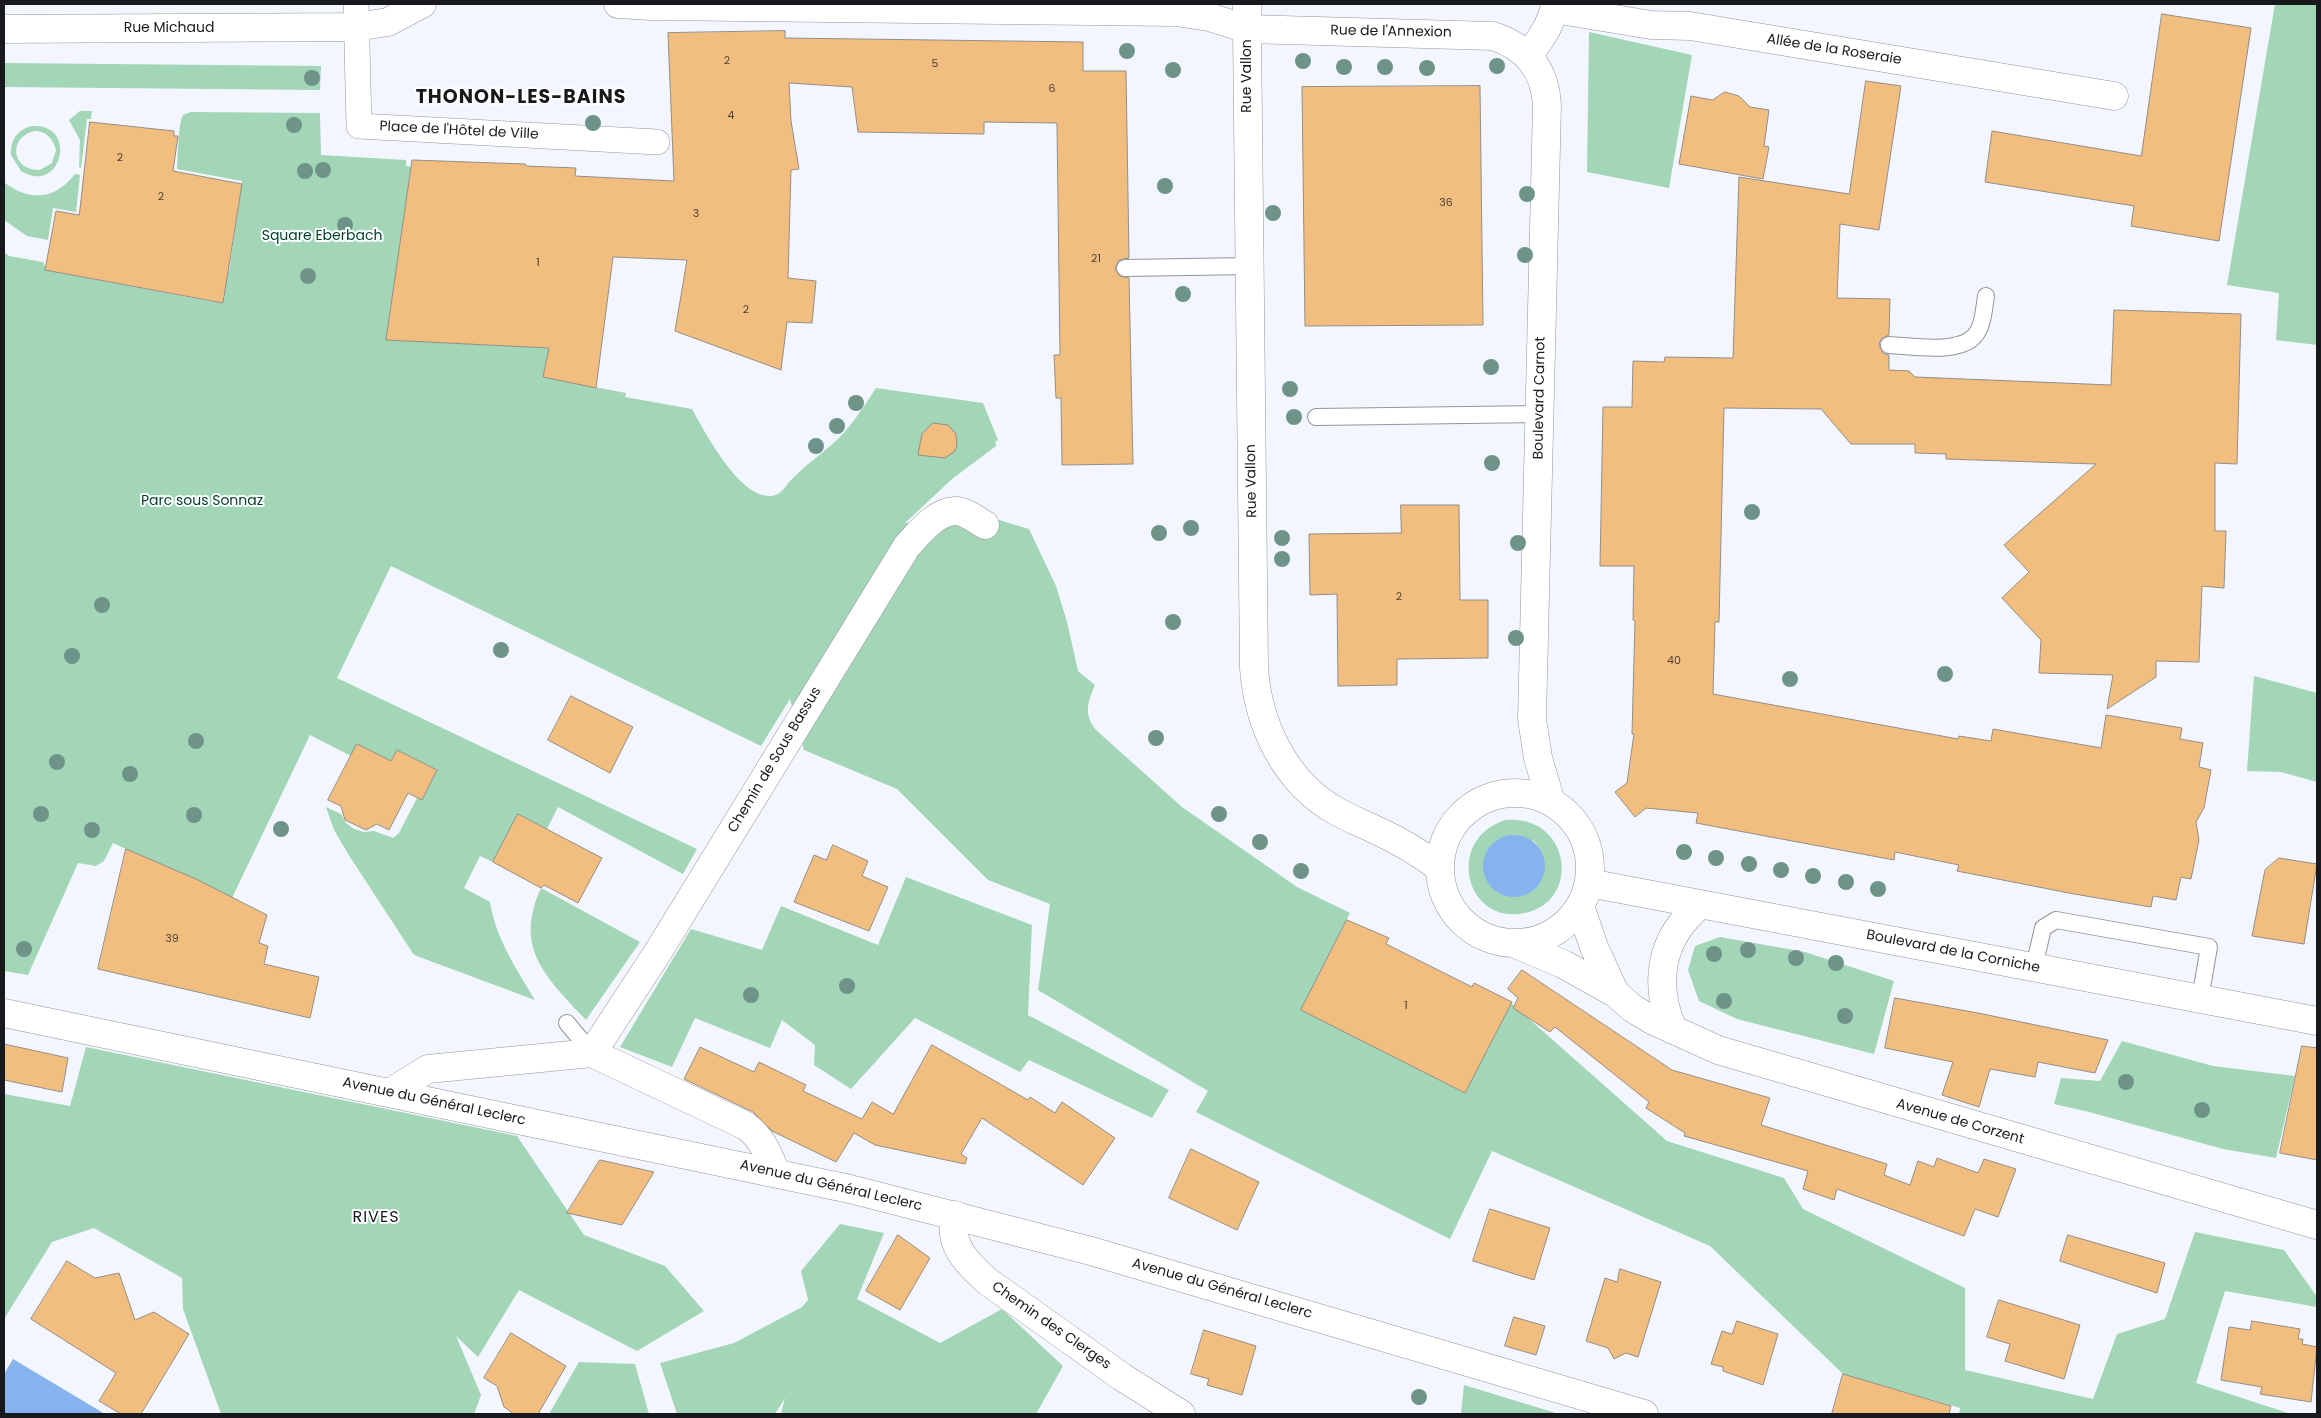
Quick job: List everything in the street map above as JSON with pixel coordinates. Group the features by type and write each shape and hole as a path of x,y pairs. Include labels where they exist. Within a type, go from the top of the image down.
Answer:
{"street":[{"path":"349,19 388,22 422,4"},
{"name":"Rue de l'Annexion","path":"618,4 667,6 940,6 1176,12 1209,17 1247,16 1480,34 1505,40 1528,56"},
{"path":"1528,56 1540,40 1554,6"},
{"name":"Allée de la Roseraie","path":"1554,6 1651,25 1690,26 2114,96"},
{"name":"Rue Vallon","path":"1247,16 1254,668 1262,716 1283,760 1297,778 1315,795 1335,810 1397,841 1440,868"},
{"name":"Rue Michaud","path":"4,29 349,19"},
{"name":"Place de l'Hôtel de Ville","path":"349,19 359,126 657,142"},
{"name":"Boulevard Carnot","path":"1528,56 1542,78 1547,105 1532,719 1538,758 1551,802"},
{"name":"Chemin de Sous Bassus","path":"592,1053 658,952 907,546 921,531 947,512 958,511 968,514 985,525"},
{"path":"1521,792 1551,802 1570,816 1584,836 1590,860 1584,895 1574,915 1557,930 1536,940 1514,943 1480,934 1462,920 1448,902 1444,891 1440,868 1446,838 1464,812 1477,803 1506,793 1521,792"},
{"name":"Boulevard de la Corniche","path":"1584,895 1700,904 2317,1021"},
{"name":"Avenue de Corzent","path":"1584,895 1594,946 1614,992"},
{"path":"1673,1030 1665,1012 1662,993 1662,973 1666,954 1674,935 1683,921 1700,904"},
{"name":"Avenue de Corzent","path":"1514,943 1547,956 1614,992 1632,1008 1695,1041 1741,1057 2317,1225"},
{"name":"Avenue du Général Leclerc","path":"4,1013 776,1173 955,1215 1091,1251 1644,1414"},
{"path":"389,1093 414,1076 436,1068 592,1053 746,1126 758,1135 762,1141 776,1173"},
{"name":"Chemin des Clerges","path":"955,1215 953,1234 958,1251 969,1265 988,1281 1122,1377 1181,1414"}],"lane":[{"path":"1125,268 1250,266"},
{"path":"1889,345 1948,348 1960,346 1970,340 1978,331 1986,296"},
{"path":"1316,417 1540,414"},
{"path":"2034,967 2043,928 2056,920 2209,947 2200,999"},
{"path":"567,1023 592,1053"}],"green space":[{"path":"2275,4 2317,4 2317,345 2276,340 2279,293 2227,285"},
{"path":"1589,32 1692,55 1669,188 1587,172"},
{"path":"4,63 321,66 320,90 4,87"},
{"path":"80,111 92,111 91,119 87,119 81,168 79,167 80,140 69,120"},
{"path":"191,112 320,113 321,155 406,160 406,166 411,167 386,340 549,348 543,377 626,393 625,397 692,409 724,462 747,486 759,494 771,496 781,492 797,474 840,437 876,388 983,403 998,440 995,442 996,446 952,479 905,523 982,515 1029,529 1056,586 1067,622 1078,671 1095,685 1090,697 1088,713 1089,719 1096,730 1182,807 1297,887 1350,913 1302,1010 1465,1093 1511,1003 1667,1141 1784,1178 1803,1209 1965,1288 1965,1370 2093,1399 2117,1334 2165,1319 2195,1232 2284,1250 2317,1297 2317,1307 2225,1291 2196,1383 2291,1414 1959,1414 1960,1408 1843,1374 1710,1246 1492,1151 1450,1239 1196,1112 1208,1091 1038,990 1050,904 988,880 897,789 804,750 790,699 761,746 391,566 337,678 697,849 683,874 558,807 547,829 518,814 493,862 480,856 464,888 490,902 502,941 535,1000 414,955 350,857 334,830 326,807 341,814 346,823 354,829 364,832 374,831 393,838 399,833 417,798 422,800 437,770 397,750 391,761 357,745 351,756 310,735 232,898 113,843 104,861 96,866 78,863 28,975 4,971 4,252 9,256 43,262 46,269 50,271 214,302 221,300 226,296 216,294 219,271 229,272 242,181 177,169 181,119 183,115"},
{"path":"27,127 47,128 56,135 60,146 60,157 55,167 47,174 35,176 21,171 11,155 12,145 16,136","holes":["34,131 42,132 48,136 56,150 52,163 40,170 31,169 23,165 16,154 20,140 25,135"]},
{"path":"75,174 80,175 76,212 53,208 48,240 27,236 4,220 4,182 23,193 41,195 59,189"},
{"path":"2254,676 2317,693 2317,782 2281,772 2247,771"},
{"path":"1505,820 1527,822 1544,830 1555,844 1561,860 1561,877 1555,893 1543,905 1525,913 1505,914 1488,907 1477,895 1470,879 1469,862 1474,845 1486,830","holes":["1515,835 1534,841 1540,849 1492,887 1485,870 1485,861 1491,847 1505,837"]},
{"path":"906,877 1032,925 1028,1015 1169,1090 1152,1118 1029,1060 1020,1072 915,1018 851,1089 814,1065 815,1045 782,1020 770,1048 695,1018 672,1067 620,1047 691,929 762,950 781,906 878,945"},
{"path":"541,888 640,942 586,1020 547,976 538,961 533,945 531,928 533,909"},
{"path":"1720,937 1805,952 1894,981 1874,1054 1737,1019 1699,1001 1688,970 1695,946"},
{"path":"2122,1041 2213,1066 2295,1076 2276,1158 2223,1149 2054,1104 2061,1078 2100,1081"},
{"path":"86,1047 517,1136 584,1235 665,1266 704,1311 637,1351 519,1290 478,1357 456,1336 481,1395 474,1414 221,1414 183,1309 182,1278 94,1228 52,1242 4,1319 4,1094 70,1106"},
{"path":"840,1224 884,1233 857,1299 940,1343 1002,1309 1063,1366 1036,1414 781,1414 785,1398 775,1414 677,1414 660,1363 734,1343 802,1307 808,1300 801,1271"},
{"path":"579,1362 635,1364 649,1414 549,1414"},
{"path":"1464,1385 1559,1414 1461,1414"}],"water":[{"path":"1514,835 1526,838 1536,844 1542,854 1545,866 1542,878 1536,888 1526,894 1514,897 1502,894 1492,888 1486,878 1483,866 1486,854 1492,844 1502,838"},
{"path":"13,1359 105,1414 4,1414 4,1374"}],"building":[{"path":"2162,14 2251,28 2219,241 2131,226 2134,206 1985,182 1992,131 2141,156"},
{"path":"785,31 785,38 1083,42 1083,71 1126,71 1129,258 1119,260 1115,269 1120,276 1129,278 1133,464 1062,465 1061,398 1056,398 1054,355 1060,355 1057,123 984,122 984,134 858,132 852,87 789,83 791,121 799,169 791,170 788,278 816,281 812,323 787,322 781,370 675,331 687,260 613,257 596,388 543,377 549,348 386,340 412,160 525,164 526,166 576,168 575,176 674,181 668,33"},
{"path":"1866,81 1901,86 1879,230 1840,224 1837,298 1890,299 1889,335 1881,339 1879,345 1883,353 1889,355 1889,370 1909,371 1915,377 2111,385 2114,310 2241,314 2237,464 2215,463 2215,531 2226,531 2224,588 2202,586 2199,662 2156,661 2156,677 2107,709 2113,675 2039,673 2041,640 2002,598 2029,572 2004,545 2096,464 1946,459 1946,454 1915,453 1915,444 1851,444 1821,409 1724,408 1719,622 1715,622 1713,694 1958,739 1959,736 1991,741 1993,729 2101,748 2106,715 2182,728 2180,739 2203,743 2199,767 2211,770 2204,808 2196,822 2199,840 2191,879 2181,877 2176,900 2153,896 2151,907 2074,894 1957,871 1959,865 1895,852 1894,860 1696,823 1698,813 1646,808 1635,817 1615,792 1627,783 1634,734 1632,734 1635,621 1633,620 1634,566 1600,566 1603,407 1632,407 1633,361 1664,362 1665,357 1733,358 1739,177 1849,194"},
{"path":"1480,86 1483,325 1305,326 1302,87"},
{"path":"1725,92 1739,96 1750,107 1769,110 1764,146 1769,147 1763,179 1679,164 1691,96 1712,100"},
{"path":"90,122 174,131 174,136 178,136 173,171 242,184 223,303 45,270 56,211 79,215"},
{"path":"933,423 948,425 956,434 957,445 955,451 945,458 918,455 922,434"},
{"path":"1401,505 1459,505 1460,600 1488,600 1488,658 1397,659 1397,685 1338,686 1337,594 1310,595 1309,534 1401,533"},
{"path":"571,696 633,727 610,773 548,740"},
{"path":"357,744 391,761 397,750 437,770 422,800 408,793 389,830 377,824 366,830 345,820 341,806 328,800"},
{"path":"518,814 602,858 578,903 544,885 541,888 493,862"},
{"path":"833,845 868,861 862,876 888,887 869,931 794,902 814,855 826,860"},
{"path":"126,849 196,879 267,915 259,943 268,946 264,964 319,977 310,1018 98,969"},
{"path":"2279,858 2317,864 2304,944 2252,936 2265,870"},
{"path":"1347,920 1389,938 1386,944 1472,987 1474,983 1512,1002 1465,1093 1301,1010"},
{"path":"1522,970 1672,1070 1770,1098 1761,1125 1887,1164 1884,1175 1910,1185 1918,1161 1934,1167 1937,1158 1978,1173 1984,1159 2016,1169 1998,1217 1975,1209 1964,1236 1837,1189 1834,1200 1803,1189 1808,1171 1684,1136 1685,1133 1646,1108 1649,1102 1555,1027 1550,1032 1513,1008 1518,998 1508,989"},
{"path":"1895,998 2108,1040 2095,1073 2038,1062 2035,1077 1990,1069 1979,1107 1942,1095 1953,1062 1885,1048"},
{"path":"4,1044 68,1058 62,1092 4,1080"},
{"path":"932,1045 1028,1100 1030,1097 1055,1113 1062,1102 1115,1138 1083,1185 982,1118 961,1154 967,1158 965,1164 875,1145 854,1133 836,1162 772,1131 753,1112 684,1079 700,1047 754,1072 759,1062 806,1085 803,1091 862,1119 872,1102 893,1114"},
{"path":"2302,1046 2317,1048 2317,1160 2280,1153"},
{"path":"1191,1149 1259,1182 1237,1230 1169,1198"},
{"path":"600,1160 654,1172 622,1225 567,1213"},
{"path":"1490,1209 1550,1228 1534,1280 1473,1261"},
{"path":"898,1235 930,1258 900,1310 866,1291"},
{"path":"2068,1235 2165,1263 2157,1293 2060,1261"},
{"path":"67,1261 95,1278 119,1273 135,1320 154,1312 189,1334 141,1414 121,1414 99,1401 116,1373 31,1319"},
{"path":"1620,1269 1661,1282 1638,1357 1626,1353 1614,1359 1608,1348 1586,1341 1605,1278 1617,1282"},
{"path":"1999,1300 2080,1325 2064,1379 2005,1361 2010,1344 1987,1337"},
{"path":"1514,1317 1545,1326 1536,1355 1505,1346"},
{"path":"1737,1321 1778,1334 1763,1385 1723,1371 1723,1367 1711,1364 1722,1331 1732,1334"},
{"path":"2252,1321 2300,1329 2298,1339 2303,1339 2302,1344 2317,1347 2311,1402 2260,1394 2262,1387 2221,1380 2229,1327 2250,1330"},
{"path":"1204,1330 1256,1346 1242,1395 1207,1385 1209,1379 1191,1374"},
{"path":"511,1333 566,1366 538,1414 514,1414 504,1407 497,1386 484,1378"},
{"path":"1843,1374 1951,1406 1949,1414 1832,1414"}],"district":[{"name":"THONON-LES-BAINS","path":"521,98"},
{"name":"RIVES","path":"376,1218"}],"park label":[{"name":"Square Eberbach","path":"322,236"},
{"name":"Parc sous Sonnaz","path":"202,501"}]}
